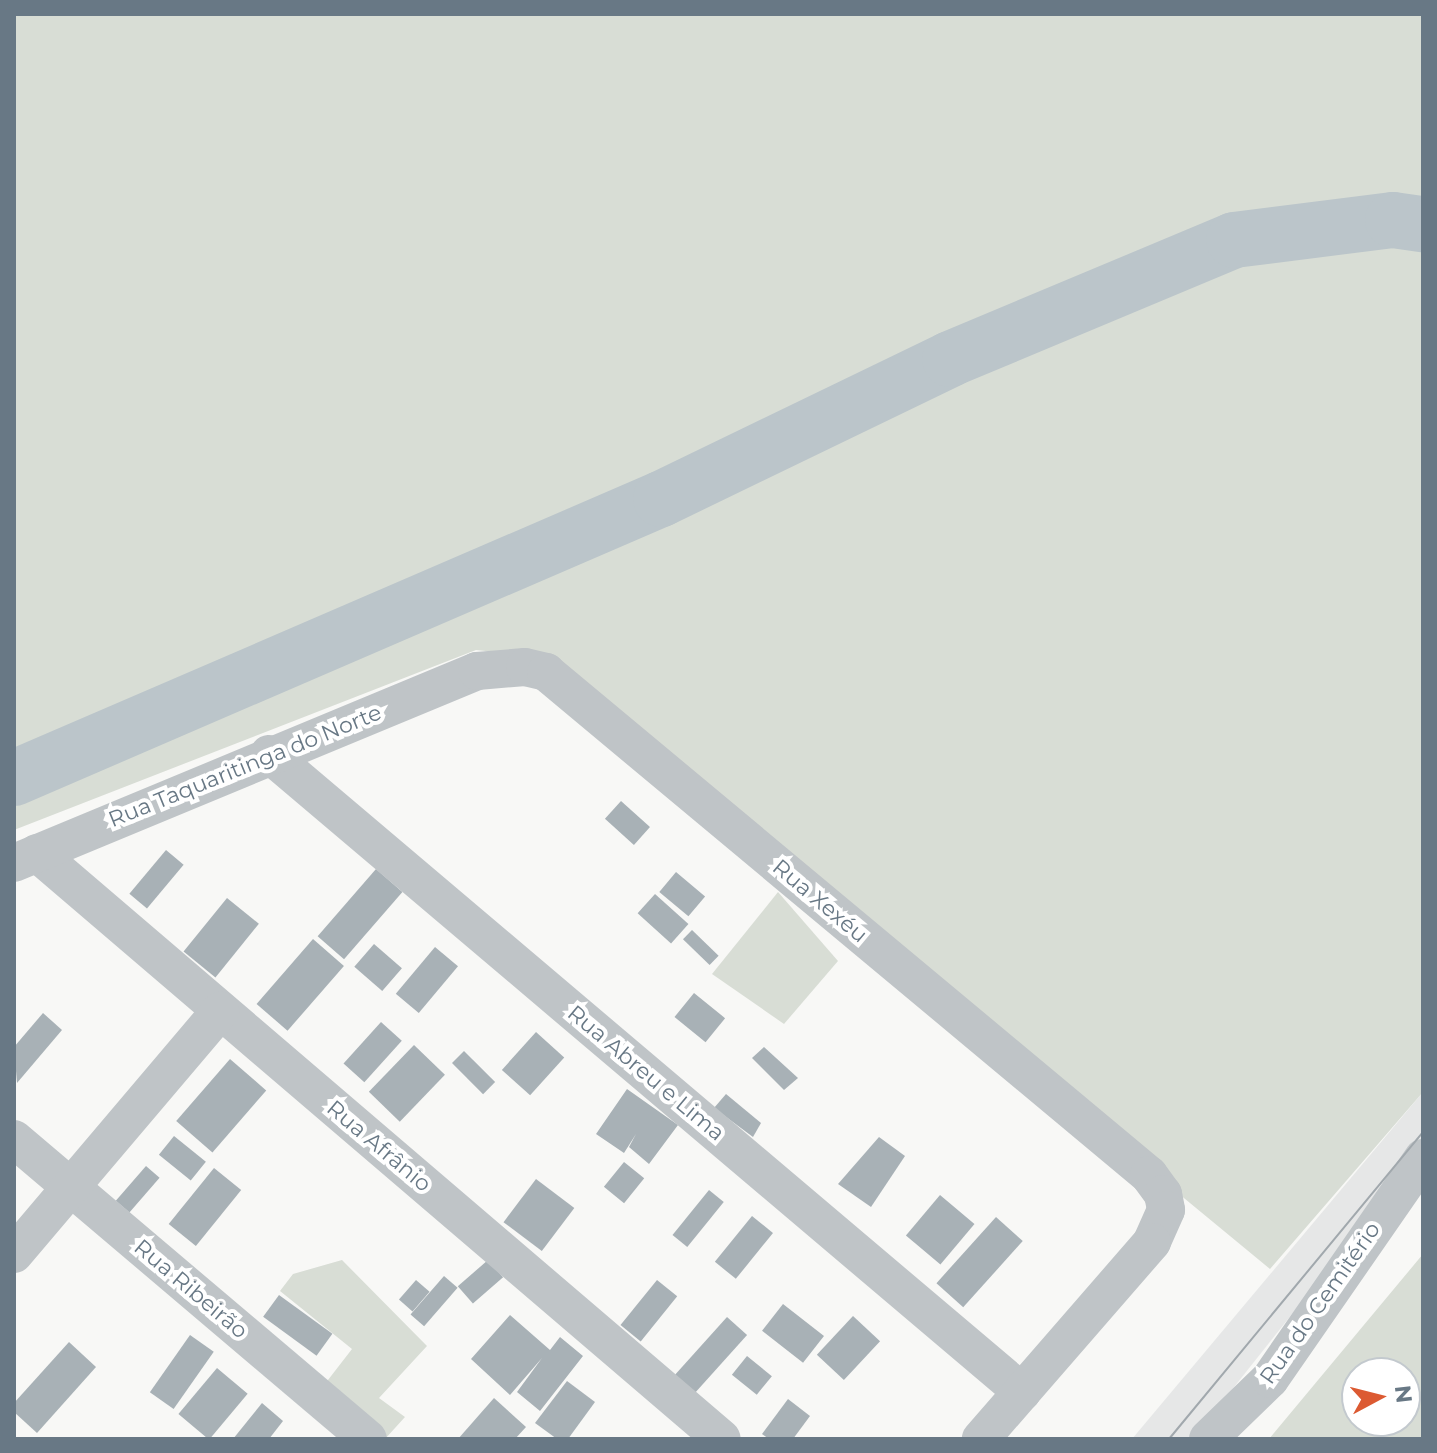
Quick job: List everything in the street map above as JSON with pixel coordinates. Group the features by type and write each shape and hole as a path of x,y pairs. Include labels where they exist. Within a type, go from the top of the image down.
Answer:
{"street":[{"name":"Rua Xexéu","path":"477,671 516,667 546,672 1149,1175 1163,1194 1166,1210 1152,1242 1022,1392"},
{"name":"Rua Taquaritinga do Norte","path":"26,858 269,754 477,671"},
{"name":"Rua Abreu e Lima","path":"269,754 1022,1392"},
{"name":"Rua Afrânio","path":"26,858 220,1011 722,1439"},
{"path":"14,1254 220,1011"},
{"name":"Rua Ribeirão","path":"14,1139 368,1439"},
{"name":"Rua do Cemitério","path":"1208,1439 1270,1379 1423,1158"},
{"path":"981,1439 1022,1392"}],"shaded area":[{"path":"14,14 1423,14 1423,1092 1270,1269 526,655 476,650 14,830"},
{"path":"778,892 838,961 784,1024 712,974"},
{"path":"1423,1092 1423,1149 1219,1406 1191,1439 1132,1439"},
{"path":"1423,1254 1423,1439 1269,1439"},
{"path":"342,1260 427,1346 379,1398 405,1417 385,1439 321,1389 352,1349 280,1291 293,1274"}],"building":[{"path":"621,801 650,827 634,845 605,819"},
{"path":"166,850 184,865 147,908 129,894"},
{"path":"376,869 402,892 344,959 318,936"},
{"path":"676,872 705,896 688,916 659,892"},
{"path":"655,894 688,924 671,943 638,913"},
{"path":"227,898 259,924 215,977 184,952"},
{"path":"692,930 719,956 710,965 683,939"},
{"path":"313,939 344,966 288,1031 257,1004"},
{"path":"374,944 402,968 382,991 354,967"},
{"path":"435,947 458,966 419,1013 396,994"},
{"path":"694,993 725,1018 706,1042 674,1017"},
{"path":"43,1013 62,1030 17,1083 14,1047"},
{"path":"381,1022 402,1041 364,1082 344,1064"},
{"path":"536,1032 564,1057 530,1095 502,1070"},
{"path":"414,1045 445,1075 400,1122 369,1092"},
{"path":"764,1047 798,1078 784,1090 752,1058"},
{"path":"464,1051 495,1082 483,1094 452,1063"},
{"path":"230,1059 266,1090 212,1152 176,1121"},
{"path":"627,1089 678,1125 649,1164 629,1147 636,1134 624,1153 596,1134"},
{"path":"726,1094 761,1123 753,1137 714,1108"},
{"path":"174,1136 206,1162 191,1180 159,1155"},
{"path":"879,1137 905,1156 871,1207 838,1184"},
{"path":"624,1162 644,1178 624,1203 604,1187"},
{"path":"146,1166 160,1178 129,1213 116,1201"},
{"path":"214,1168 241,1190 196,1246 169,1224"},
{"path":"536,1179 574,1208 542,1251 504,1222"},
{"path":"709,1190 724,1202 687,1247 672,1235"},
{"path":"940,1195 974,1224 940,1265 906,1236"},
{"path":"752,1216 773,1233 736,1279 715,1262"},
{"path":"996,1217 1023,1241 963,1307 936,1283"},
{"path":"488,1260 503,1277 473,1304 458,1286"},
{"path":"444,1276 458,1288 424,1326 411,1314"},
{"path":"416,1280 430,1292 413,1311 399,1300"},
{"path":"657,1280 677,1296 641,1341 620,1325"},
{"path":"279,1295 332,1334 317,1356 263,1317"},
{"path":"783,1304 824,1336 803,1363 762,1331"},
{"path":"510,1315 550,1350 560,1337 583,1356 540,1411 517,1392 542,1358 510,1395 471,1359"},
{"path":"853,1316 880,1341 844,1380 817,1355"},
{"path":"727,1317 747,1335 691,1397 671,1379"},
{"path":"190,1335 214,1352 174,1409 150,1392"},
{"path":"69,1342 96,1367 37,1433 14,1412 14,1403"},
{"path":"747,1356 772,1376 757,1395 732,1375"},
{"path":"217,1368 248,1394 210,1439 178,1414"},
{"path":"567,1381 595,1402 568,1439 557,1439 535,1423"},
{"path":"494,1398 526,1427 515,1439 458,1439"},
{"path":"788,1399 810,1416 793,1439 769,1439 762,1434"},
{"path":"262,1403 283,1421 269,1439 233,1439"}],"waterway":[{"path":"14,778 661,499 950,359 1234,240 1393,220 1423,224"}],"tram line":[{"path":"1169,1439 1423,1132"}]}
